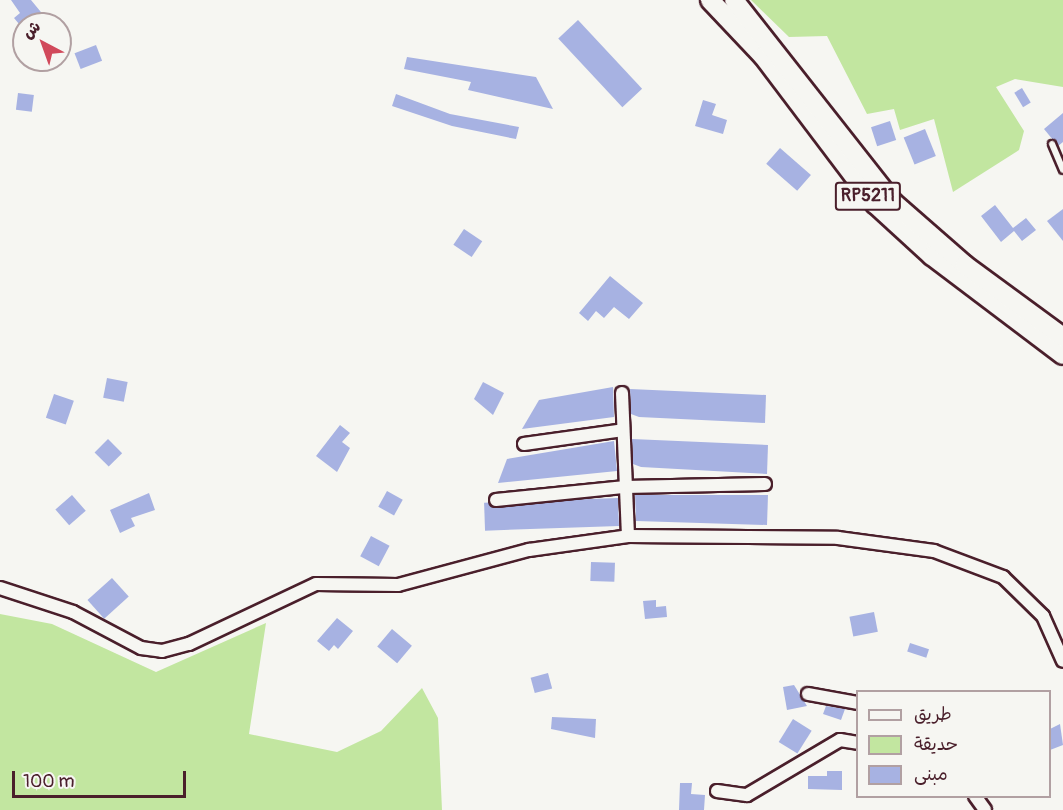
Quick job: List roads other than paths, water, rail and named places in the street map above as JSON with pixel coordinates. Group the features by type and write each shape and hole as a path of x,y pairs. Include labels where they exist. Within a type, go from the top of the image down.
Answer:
{"main road":[{"name":"RP5211","path":"710,0 763,56 875,204 932,256 1063,355"},
{"name":"RP5211","path":"734,0 894,203 965,265 1063,336"}],"street":[{"path":"622,393 628,536"},
{"path":"524,444 623,430"},
{"path":"496,500 625,487 765,484"},
{"path":"0,588 73,612 141,648 162,651 189,644 316,584 398,585 529,550 628,536 838,538 934,551 1003,577 1020,589 1043,616 1063,661"},
{"path":"808,694 856,703"},
{"path":"717,790 747,795 840,740 856,743"}],"lane":[{"path":"1052,144 1063,170"}]}
